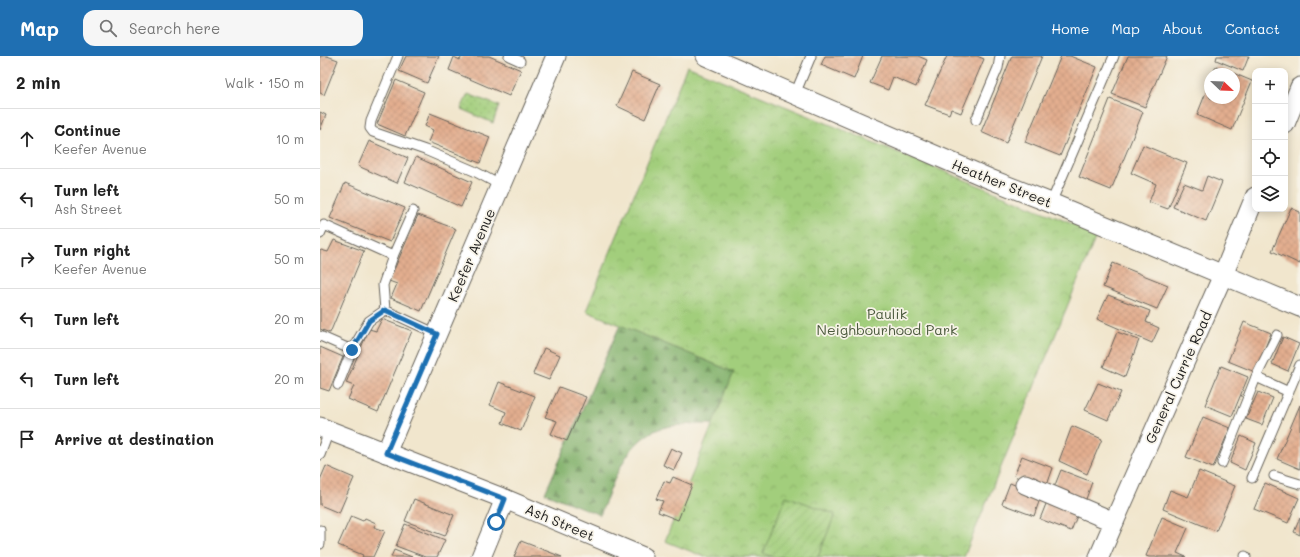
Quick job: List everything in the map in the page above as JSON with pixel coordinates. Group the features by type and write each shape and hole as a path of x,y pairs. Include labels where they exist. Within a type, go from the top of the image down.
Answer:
{"street":[{"name":"Keefer Avenue","path":"386,453 556,56"},
{"name":"Heather Street","path":"706,56 990,180 1052,204 1300,307"},
{"path":"1288,117 1300,87"},
{"name":"General Currie Road","path":"1100,557 1223,275 1252,204"},
{"name":"Ash Street","path":"325,429 505,499 643,557"},
{"path":"1025,484 1114,522"},
{"path":"481,557 505,499"}],"lane":[{"path":"398,56 371,122 370,128 373,132 425,150 474,171 500,185"},
{"path":"509,56 520,60"},
{"path":"795,94 811,56"},
{"path":"976,120 998,68 1000,56"},
{"path":"1052,204 1110,57"},
{"path":"385,310 383,285 393,256 413,211"},
{"path":"320,234 324,225 393,256"},
{"path":"385,310 437,334"},
{"path":"338,385 352,350 369,321 385,310"},
{"path":"1222,463 1256,377 1277,335"},
{"path":"320,336 352,350"},
{"path":"1252,478 1300,365"},
{"path":"1256,377 1289,392"},
{"path":"320,455 325,429"},
{"path":"1274,476 1300,484"},
{"path":"320,530 320,544"}],"green space":[{"name":"Paulik Neighbourhood Park","path":"687,66 1097,234 964,557 705,557 665,541 734,372 586,311"},
{"path":"468,94 499,106 493,123 461,109"},
{"path":"620,325 734,372 713,424 666,427 652,432 631,450 616,475 600,515 545,493"},
{"path":"786,496 835,514 818,557 772,557 763,553"}],"building":[{"path":"320,56 327,56 338,60 324,95 320,93"},
{"path":"406,56 439,56 427,83 399,71"},
{"path":"462,56 489,56 521,70 509,96 449,70 454,57 460,60"},
{"path":"825,56 863,56 854,79 821,65"},
{"path":"882,56 918,56 927,60 916,87 893,77 888,90 870,83"},
{"path":"947,56 977,56 984,59 961,113 951,109 949,114 925,105"},
{"path":"1012,56 1042,56 1006,143 981,132"},
{"path":"1061,56 1070,56 1097,67 1060,156 1025,142"},
{"path":"1128,56 1167,56 1145,107 1112,94"},
{"path":"1217,56 1249,56 1243,71 1240,70 1240,68 1236,68 1216,60"},
{"path":"632,72 660,84 645,119 617,106"},
{"path":"1240,76 1252,81 1232,130 1197,115 1204,97 1204,104 1240,104"},
{"path":"396,80 424,92 405,136 377,124"},
{"path":"1110,99 1143,112 1111,190 1079,177"},
{"path":"320,112 326,115 320,130"},
{"path":"430,113 490,137 480,163 428,142 433,130 425,126"},
{"path":"369,141 408,158 397,183 358,166"},
{"path":"1143,145 1187,163 1168,209 1149,202 1156,184 1131,173"},
{"path":"416,157 472,182 461,207 405,182"},
{"path":"1207,176 1222,182 1206,221 1173,207 1184,183 1202,190"},
{"path":"345,183 405,208 390,242 330,218"},
{"path":"1291,208 1300,212 1300,264 1272,251"},
{"path":"418,215 456,229 421,311 391,298 397,284 389,281"},
{"path":"334,240 364,251 330,333 320,329 320,251 328,252"},
{"path":"1113,263 1168,285 1157,309 1103,287"},
{"path":"1108,295 1150,311 1146,322 1159,328 1152,343 1097,319"},
{"path":"382,319 412,331 378,412 348,399 354,386 346,383 369,329 376,331"},
{"path":"1244,322 1271,333 1255,372 1228,361"},
{"path":"1117,332 1139,340 1125,377 1103,367"},
{"path":"1283,337 1299,344 1288,371 1272,364"},
{"path":"320,347 343,357 329,391 320,388"},
{"path":"544,348 560,355 549,380 533,374"},
{"path":"1221,366 1248,377 1232,416 1205,405"},
{"path":"499,382 535,396 521,431 502,423 506,412 490,405"},
{"path":"1098,383 1121,392 1108,420 1085,410"},
{"path":"559,387 586,397 567,441 551,434 557,421 545,417"},
{"path":"1258,392 1273,398 1262,425 1246,419"},
{"path":"1300,405 1300,469 1277,459"},
{"path":"1203,417 1230,428 1213,468 1186,457"},
{"path":"1072,426 1102,439 1087,474 1059,461"},
{"path":"1241,436 1256,443 1245,470 1230,463"},
{"path":"671,448 682,453 674,470 663,465"},
{"path":"1022,456 1053,468 1046,488 1014,476"},
{"path":"326,466 354,478 339,513 320,505 320,480"},
{"path":"1061,470 1092,482 1085,502 1053,490"},
{"path":"1199,471 1235,486 1216,531 1163,509 1170,490 1188,497"},
{"path":"673,477 692,485 678,520 658,512 663,501 656,499 664,481 670,483"},
{"path":"1010,483 1041,496 1034,516 1002,504"},
{"path":"1265,483 1299,498 1288,523 1254,509"},
{"path":"414,499 454,515 445,536 405,521"},
{"path":"1048,499 1079,511 1071,531 1040,519"},
{"path":"351,516 363,521 365,518 376,523 374,527 385,531 373,557 362,557 363,555 338,545"},
{"path":"1162,517 1188,528 1177,553 1186,557 1146,556"},
{"path":"1300,518 1300,535 1294,532"},
{"path":"405,524 445,540 437,557 425,557 396,546"},
{"path":"521,541 562,557 514,557"},
{"path":"394,550 412,557 391,557"}],"route":[{"path":"352,350 369,321 385,310 437,334 386,453 505,499 496,522"}]}
